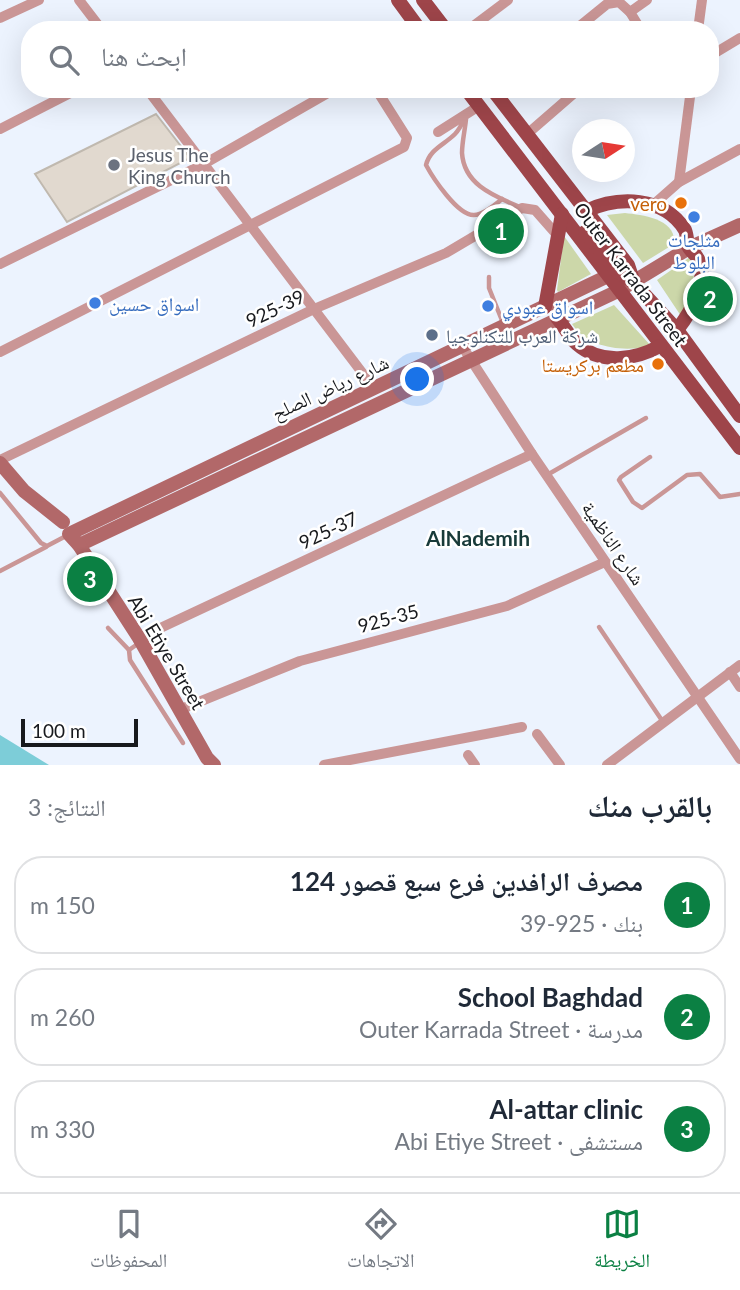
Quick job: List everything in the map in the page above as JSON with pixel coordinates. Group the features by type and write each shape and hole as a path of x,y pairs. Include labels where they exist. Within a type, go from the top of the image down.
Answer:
{"main road":[{"path":"398,0 413,21"},
{"path":"423,0 439,21"},
{"name":"Outer Karrada Street","path":"469,98 473,110 564,216 608,276 626,286 677,330 740,416"},
{"name":"Outer Karrada Street","path":"501,98 526,135 586,211 613,256"},
{"path":"586,211 619,200 636,201 653,205 677,221 686,232 689,248 698,259 699,289 694,304 677,330"},
{"path":"545,307 557,235 564,216 613,256 626,286"},
{"name":"Outer Karrada Street","path":"626,286 660,346 740,448"},
{"path":"557,318 576,344 598,355 628,358 660,346"}],"street":[{"path":"0,18 40,0"},
{"path":"79,0 96,21"},
{"path":"480,21 508,0"},
{"path":"630,12 647,0"},
{"path":"699,21 702,0"},
{"path":"586,21 610,2 619,2 636,21"},
{"path":"719,51 740,38"},
{"path":"0,130 61,98"},
{"path":"154,98 373,387"},
{"path":"0,264 204,164 319,98"},
{"path":"0,352 404,147 407,138 382,98"},
{"path":"526,135 569,98"},
{"path":"679,182 690,98"},
{"path":"438,132 473,110"},
{"path":"653,205 679,182 740,149"},
{"path":"522,208 535,210 557,235"},
{"name":"925-39","path":"0,461 314,309 446,253 522,208"},
{"name":"شارع رياض الصلح","path":"66,528 183,487 471,361 626,286 689,248 740,225"},
{"name":"شارع رياض الصلح","path":"79,545 373,387 505,327 608,276"},
{"name":"شارع الناظمية","path":"462,346 546,475 740,759"},
{"name":"925-37","path":"136,643 532,454"},
{"name":"Abi Etiye Street","path":"0,461 24,491 66,528 79,545 207,758 215,765"},
{"name":"925-35","path":"179,710 300,661 378,638 507,606 606,562"},
{"path":"607,765 740,665"},
{"path":"730,672 740,687"},
{"path":"324,765 522,727"},
{"path":"537,734 560,765"},
{"path":"468,755 475,765"}],"lane":[{"path":"473,110 462,153 465,167 484,190 522,208"},
{"path":"473,110 457,133 435,149 426,165 460,211 473,216 502,199"},
{"path":"489,277 488,284 505,327"},
{"path":"546,475 646,418"},
{"path":"650,457 619,480 633,502 642,508 687,475 694,473 700,474 720,498 740,494"},
{"path":"0,493 41,543 47,546"},
{"path":"0,571 47,546 66,528"},
{"path":"599,627 664,722"},
{"path":"108,628 136,643 130,660 183,743"}],"green space":[{"path":"625,213 649,217 665,224 670,229 674,244 643,263 607,215"},
{"path":"564,236 591,274 558,292 557,290"},
{"path":"690,257 694,280 683,319 657,280"},
{"path":"614,305 651,346 630,349 597,344 572,324"}],"water":[{"path":"0,735 49,765 0,765"}],"building":[{"name":"Jesus The King Church","path":"156,114 190,158 67,222 35,174"}],"place":[{"name":"Jesus The King Church","path":"114,165"},
{"name":"vero","path":"681,203"},
{"name":"مثلجات البلوط","path":"694,217"},
{"name":"مصرف الرافدين فرع سبع قصور 124","path":"501,231"},
{"name":"School Baghdad","path":"710,299"},
{"name":"اسواق حسين","path":"95,303"},
{"name":"اسواق عبودي","path":"488,306"},
{"name":"شركة العرب للتكنلوجيا","path":"432,335"},
{"name":"مطعم بركريستا","path":"658,364"},
{"name":"Al-attar clinic","path":"90,579"}],"district":[{"name":"AlNademih","path":"478,537"}]}
